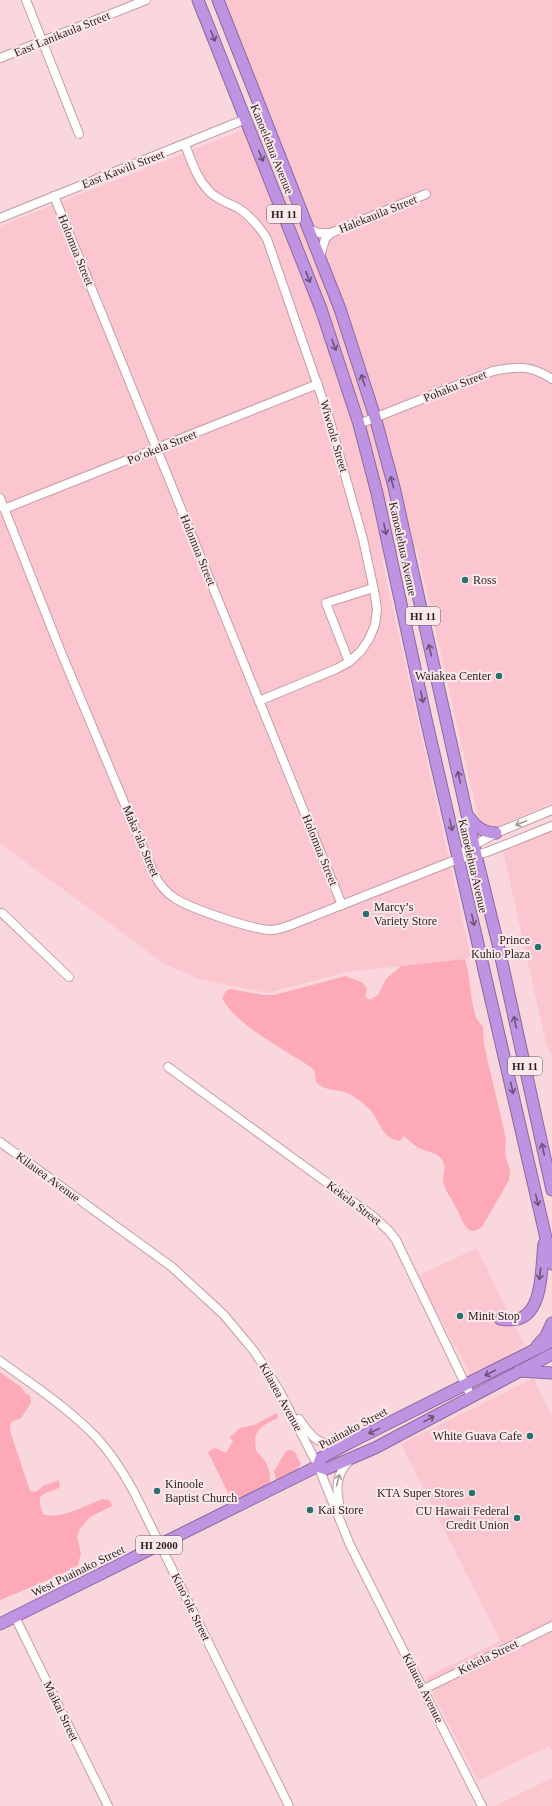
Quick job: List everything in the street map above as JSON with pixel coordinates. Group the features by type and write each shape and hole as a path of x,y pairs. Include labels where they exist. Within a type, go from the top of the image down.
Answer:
{"highway":[{"name":"Kanoelehua Avenue","path":"198,0 321,309 359,424 377,493 458,857 517,1107 552,1264"},
{"name":"Kanoelehua Avenue","path":"218,0 340,309 375,417 394,487 475,850 498,944 552,1190"},
{"path":"246,120 255,106 255,96"},
{"path":"246,120 256,120 270,133"},
{"path":"468,815 480,829 485,832 496,833"},
{"path":"500,1320 514,1320 522,1318 534,1306 538,1294 545,1235"},
{"path":"525,1355 538,1345 546,1336 552,1323"},
{"name":"Puainako Street","path":"552,1341 349,1443 321,1458 318,1466 326,1469 354,1457 407,1431 552,1354"},
{"path":"519,1371 552,1373"},
{"name":"West Puainako Street","path":"0,1624 318,1466"}],"street":[{"path":"26,0 80,134"},
{"name":"East Lanikaula Street","path":"0,58 146,0"},
{"name":"East Kawili Street","path":"0,218 246,120"},
{"name":"Wiwoole Street","path":"185,145 196,173 202,183 220,200 247,214 262,231 266,239 318,384 363,539 374,588 376,603 374,625 365,645 349,662 336,669 259,700"},
{"name":"Halekauila Street","path":"308,229 319,233 331,233 426,194"},
{"name":"Holomua Street","path":"54,196 342,905"},
{"name":"Halekauila Street","path":"320,257 325,239 331,233"},
{"name":"Pohaku Street","path":"359,424 493,371 514,367 529,368 552,379"},
{"name":"Po‘okela Street","path":"4,509 157,450 318,384"},
{"name":"Maka‘ala Street","path":"0,498 61,652 154,874 161,887 175,899 196,908 256,928 274,930 342,905 475,850"},
{"path":"349,662 326,603 374,588"},
{"path":"475,850 496,833 552,810"},
{"path":"475,850 548,827"},
{"path":"0,913 2,913 69,977"},
{"name":"Kekela Street","path":"168,1067 374,1217 389,1231 396,1240 471,1396"},
{"name":"Kilauea Avenue","path":"0,1142 172,1268 224,1315 254,1351 280,1392 318,1466 350,1545 482,1806"},
{"name":"Kinoʻole Street","path":"0,1361 68,1410 96,1437 126,1478 289,1806"},
{"path":"280,1392 313,1438 325,1444 336,1445 349,1443"},
{"path":"350,1545 336,1489 341,1471 354,1457"},
{"name":"Maikai Street","path":"15,1617 108,1806"},
{"name":"Kekela Street","path":"424,1689 552,1626"}],"shaded area":[{"path":"221,0 552,0 552,803 492,829 483,824 478,816 417,549 382,560 471,958 347,972 267,993 199,979 166,965 0,843 0,226 268,120"},
{"name":"Prince Kuhio Plaza","path":"552,830 552,1055 546,1043 503,851"},
{"path":"465,959 476,1018 483,1027 484,1045 504,1130 506,1140 505,1155 510,1170 509,1180 482,1227 472,1231 465,1226 445,1187 443,1180 444,1165 440,1157 418,1148 404,1136 400,1141 389,1137 384,1132 371,1111 360,1101 347,1093 319,1085 316,1082 315,1072 312,1068 249,1027 238,1018 222,998 226,991 230,989 263,995 274,995 346,976 363,983 367,989 365,997 370,1000 378,995 386,979 401,966"},
{"path":"477,1248 524,1345 499,1361 470,1374 417,1276"},
{"path":"0,1372 21,1387 25,1393 30,1396 31,1403 21,1418 11,1422 10,1431 30,1491 36,1492 43,1486 59,1480 60,1487 40,1497 43,1514 50,1516 65,1514 103,1499 109,1500 112,1506 90,1517 79,1530 77,1538 81,1553 78,1565 58,1576 0,1600"},
{"path":"534,1378 552,1418 552,1751 549,1746 478,1781 425,1678 500,1641 401,1444"},
{"path":"277,1413 278,1418 260,1429 257,1433 255,1442 256,1450 268,1466 270,1485 233,1503 208,1452 215,1448 226,1453 233,1441 230,1437 240,1428 254,1425"},
{"path":"286,1451 294,1451 301,1464 296,1471 279,1481 276,1480 274,1471"},
{"path":"552,1778 552,1806 495,1806"}],"place":[{"name":"Ross","path":"465,580"},
{"name":"Waiakea Center","path":"499,676"},
{"name":"Marcy’s Variety Store","path":"366,914"},
{"name":"Prince Kuhio Plaza","path":"538,947"},
{"name":"Minit Stop","path":"460,1316"},
{"name":"White Guava Cafe","path":"530,1436"},
{"name":"Kinoole Baptist Church","path":"157,1491"},
{"name":"KTA Super Stores","path":"472,1493"},
{"name":"Kai Store","path":"310,1510"},
{"name":"CU Hawaii Federal Credit Union","path":"517,1518"}]}
